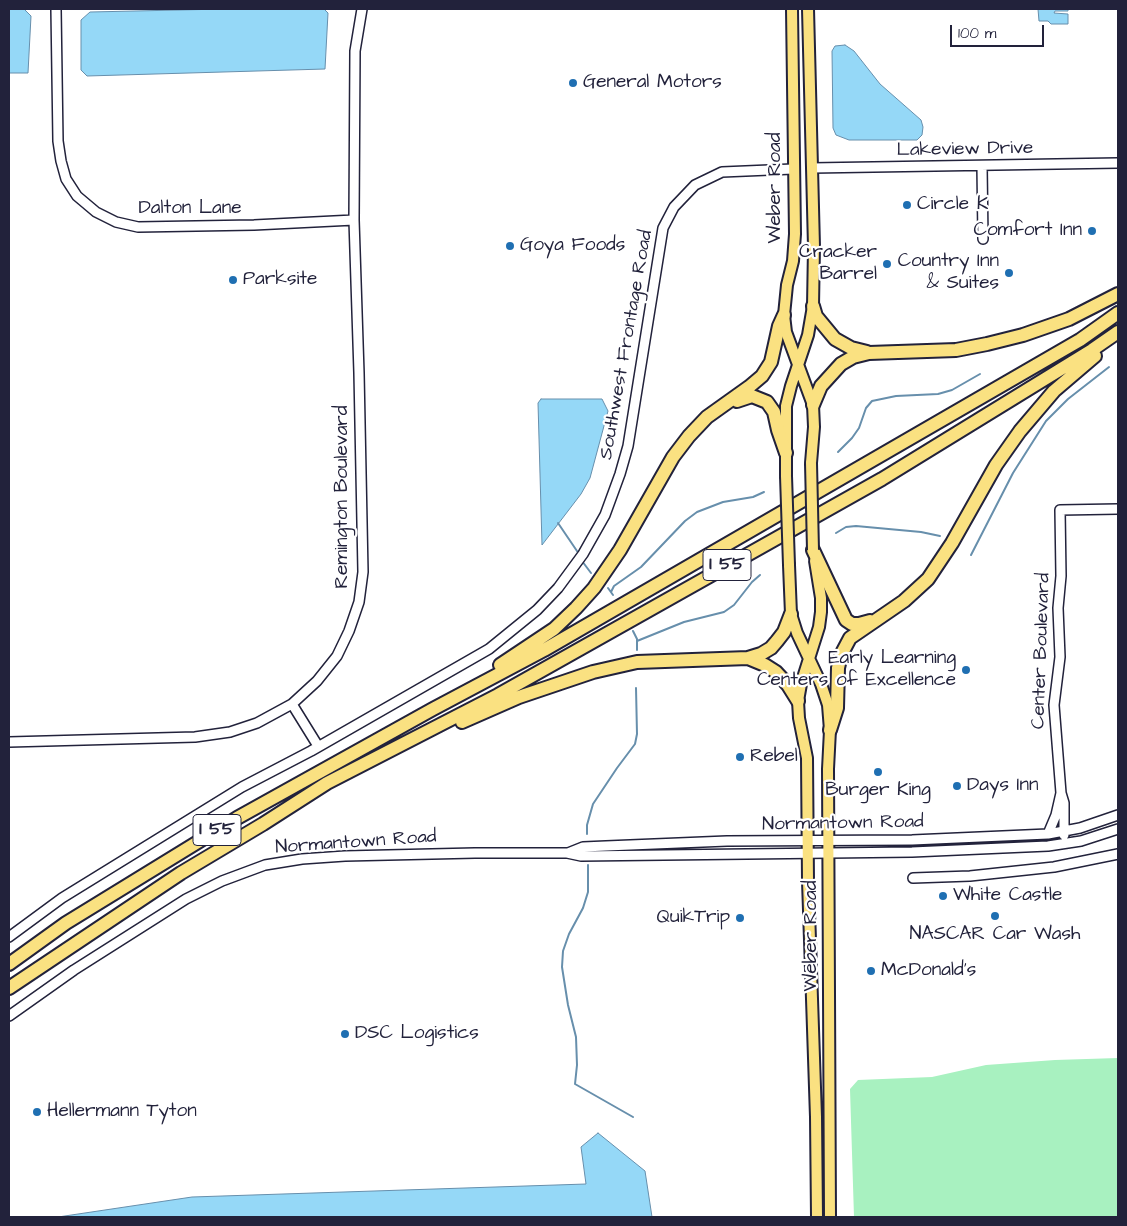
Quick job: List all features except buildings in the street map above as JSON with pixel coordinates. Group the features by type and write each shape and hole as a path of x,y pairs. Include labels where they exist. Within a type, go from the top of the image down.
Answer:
{"highway":[{"path":"813,405 821,386 841,364 853,357 869,353 956,350 996,342 1070,319 1118,294"},
{"path":"813,306 816,316 842,344 869,353"},
{"name":"I 55","path":"9,964 66,923 237,818 433,709 544,650 1080,340 1118,313"},
{"path":"433,709 554,629 594,588 620,550 673,457 707,417 762,376 771,362 779,326 784,315"},
{"name":"I 55","path":"9,988 181,872 263,824 327,783 498,695 882,479 1092,350 1118,332"},
{"path":"830,730 837,708 838,668 841,655 850,638 904,601 928,579 940,562 996,465 1020,431 1054,391 1118,336"},
{"path":"723,406 752,396 768,402 774,412 786,453"},
{"path":"813,550 846,620 852,624 859,624 877,619"},
{"path":"327,783 518,697 593,672 637,662 748,658 761,654 771,648 784,632 791,614"},
{"path":"748,658 776,672 788,685 798,702"}],"main road":[{"name":"Weber Road","path":"792,9 795,234 793,261 787,285 784,315 786,332 813,405 814,427 811,463 813,550 821,598 819,627 801,684 798,702 798,718 806,758 817,1217"},
{"name":"Weber Road","path":"808,9 814,247 813,306 808,335 786,406 786,476 791,614 797,633 821,684 828,705 830,730 828,769 830,853 830,1217"}],"street":[{"name":"Dalton Lane","path":"56,9 60,161 66,178 77,196 96,212 116,222 138,227 254,225 354,220"},
{"name":"Remington Boulevard","path":"9,742 195,737 230,732 257,723 292,704 317,681 337,656 349,631 359,602 363,572 354,220 355,51 362,9"},
{"name":"Lakeview Drive","path":"812,168 1118,163"},
{"path":"982,166 983,239"},
{"name":"Southwest Frontage Road","path":"9,937 62,898 242,786 318,746 489,649 536,610 558,588 583,554 605,516 620,474 628,446 662,228 674,207 695,185 722,172 793,169"},
{"name":"Center Boulevard","path":"1064,844 1064,803 1061,793 1054,705 1060,657 1058,608 1061,576 1060,510 1118,509"},
{"path":"292,704 318,746"},
{"name":"Center Boulevard","path":"1048,834 1056,815 1061,793"},
{"name":"Normantown Road","path":"567,853 583,847 727,841 929,840 1048,834 1080,828 1118,815"},
{"name":"Normantown Road","path":"9,1016 74,970 186,899 222,880 265,865 302,859 345,856 567,853 581,856 912,852 1048,846 1103,835 1118,829"},
{"path":"913,878 970,876 1054,867 1118,854"}],"green space":[{"path":"1118,1058 1118,1217 854,1217 850,1089 858,1080 932,1077 986,1065"}],"water":[{"path":"9,9 24,9 31,16 28,73 9,73"},
{"path":"324,9 328,13 325,69 87,76 81,70 81,20 90,12"},
{"path":"1038,9 1068,9 1068,11 1055,11 1054,13 1068,14 1068,24 1051,24 1048,21 1039,21"},
{"path":"845,45 854,51 880,84 921,120 923,127 922,135 917,140 849,140 836,135 833,128 832,51 835,46"},
{"path":"541,399 602,399 608,411 590,478 581,494 542,545 538,403"},
{"path":"598,1133 645,1171 652,1217 58,1217 192,1197 586,1184 581,1147"}],"waterway":[{"path":"971,555 1013,473 1046,421 1068,399 1109,367"},
{"path":"838,452 859,428 866,408 872,401 896,396 938,394 952,390 980,374"},
{"path":"611,592 614,586 641,567 685,521 697,512 723,502 753,497 764,492"},
{"path":"558,523 579,554"},
{"path":"836,533 846,527 856,526 921,532 940,536"},
{"path":"582,561 591,573"},
{"path":"637,641 684,622 724,612 734,605 760,575"},
{"path":"608,588 613,595"},
{"path":"633,631 637,639 637,650"},
{"path":"587,834 587,825 593,804 635,744 637,734 636,688"},
{"path":"588,865 588,892 583,908 569,934 563,951 562,967 568,1005 576,1037 577,1065 575,1084 633,1117"}],"place":[{"name":"General Motors","path":"573,83"},
{"name":"Circle K","path":"907,205"},
{"name":"Comfort Inn","path":"1092,231"},
{"name":"Goya Foods","path":"510,246"},
{"name":"Cracker Barrel","path":"887,264"},
{"name":"Country Inn & Suites","path":"1009,273"},
{"name":"Parksite","path":"233,280"},
{"name":"Early Learning Centers of Excellence","path":"966,670"},
{"name":"Rebel","path":"740,757"},
{"name":"Burger King","path":"878,772"},
{"name":"Days Inn","path":"957,786"},
{"name":"White Castle","path":"943,896"},
{"name":"NASCAR Car Wash","path":"995,916"},
{"name":"QuikTrip","path":"740,918"},
{"name":"McDonald's","path":"871,971"},
{"name":"DSC Logistics","path":"345,1034"},
{"name":"Hellermann Tyton","path":"37,1112"}]}
